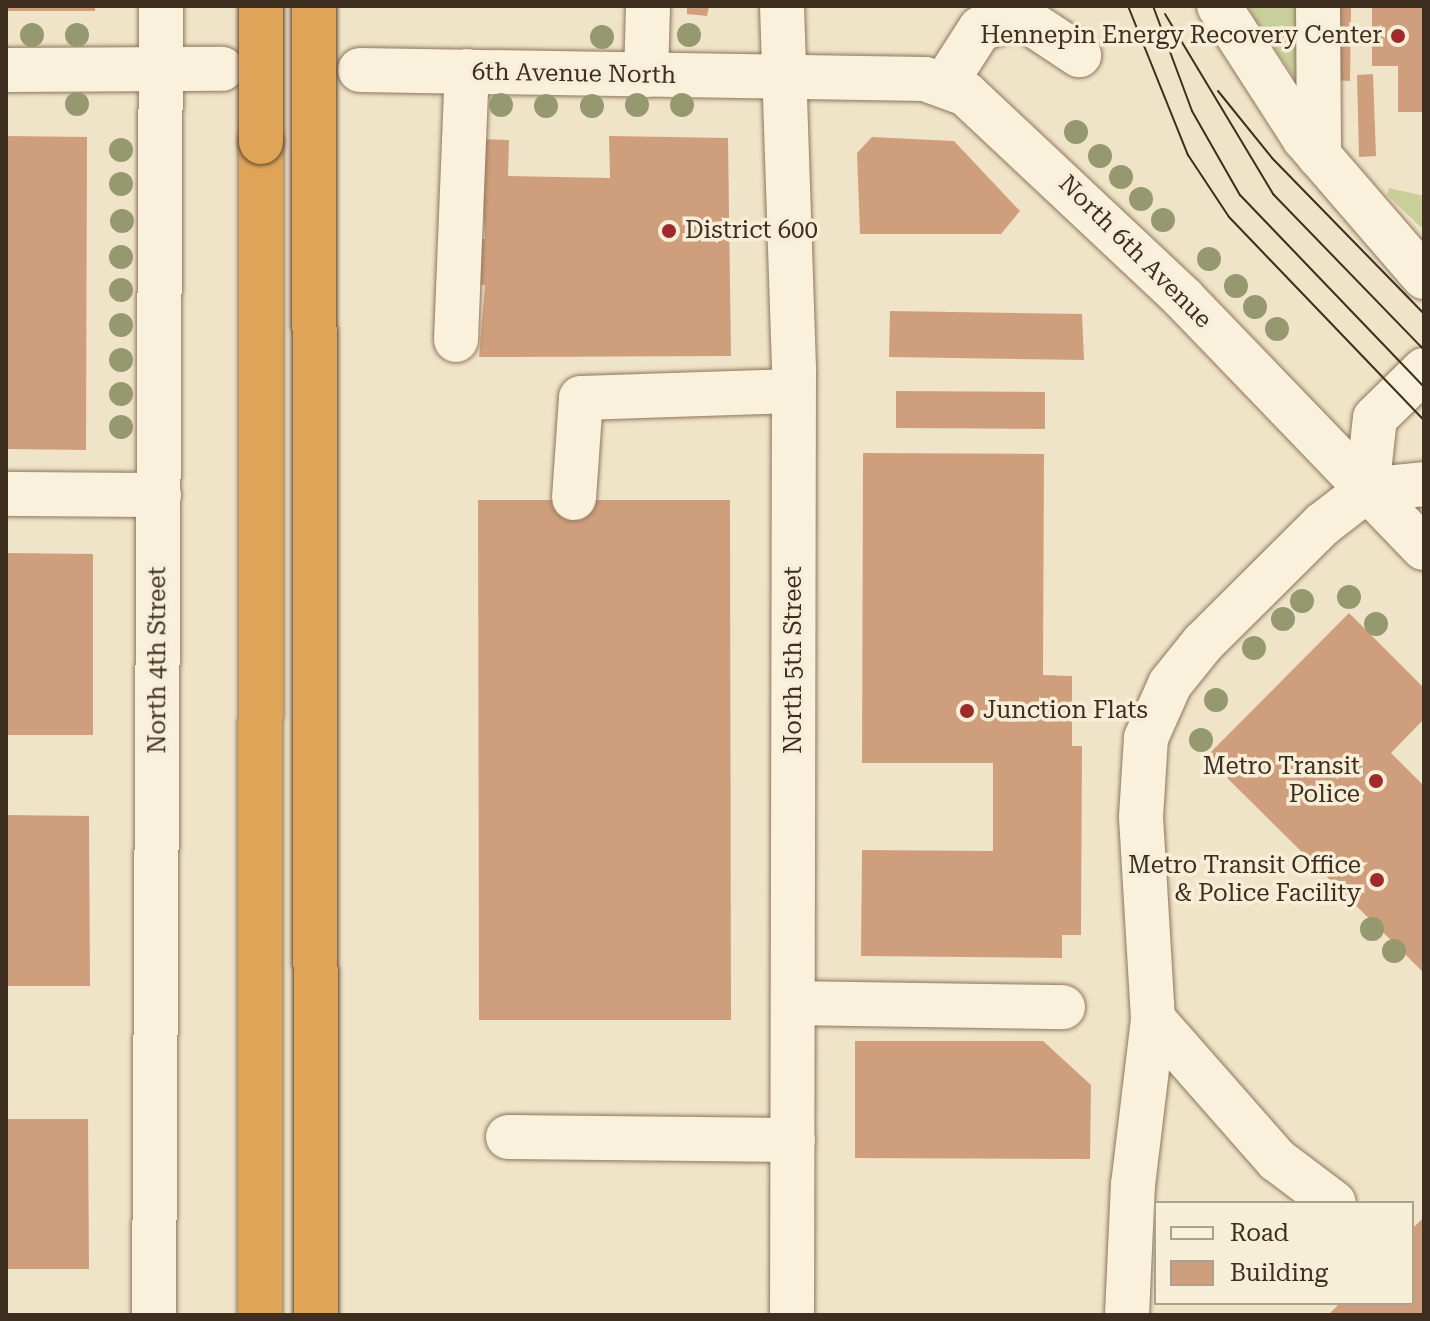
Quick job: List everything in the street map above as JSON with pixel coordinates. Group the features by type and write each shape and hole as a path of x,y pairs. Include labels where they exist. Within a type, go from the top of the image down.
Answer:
{"highway":[{"path":"260,1315 261,6"},
{"path":"314,6 316,1315"}],"street":[{"name":"North 4th Street","path":"154,1315 161,6"},
{"name":"North 5th Street","path":"782,6 787,77 794,391 792,1315"},
{"path":"1219,6 1258,74 1319,156 1424,277"},
{"path":"1318,6 1319,156"},
{"path":"646,75 648,7"},
{"path":"787,77 944,85 980,29 1020,16 1079,55"},
{"path":"6,70 222,69"},
{"name":"6th Avenue North","path":"360,70 787,77"},
{"path":"456,340 467,71"},
{"name":"North 6th Avenue","path":"944,85 1014,133 1424,548"},
{"path":"1367,490 1375,418 1424,370"},
{"path":"574,498 581,398 794,391"},
{"path":"1127,1315 1133,1185 1153,1019 1141,817 1146,738 1170,684 1203,643 1367,490 1424,484"},
{"path":"6,494 159,495"},
{"path":"794,1003 1063,1007"},
{"path":"1153,1019 1277,1160 1331,1201"},
{"path":"508,1137 793,1140"}],"green space":[{"path":"1248,6 1307,6 1299,84 1256,21"},
{"path":"1389,188 1424,196 1424,230 1387,195"}],"building":[{"path":"6,6 95,6 95,11 6,11"},
{"path":"687,6 709,6 707,16 687,14"},
{"path":"1335,6 1351,6 1350,81 1334,80"},
{"name":"Hennepin Energy Recovery Center","path":"1372,6 1424,6 1422,112 1398,112 1398,66 1372,66"},
{"path":"1373,74 1376,156 1359,157 1357,75"},
{"path":"6,136 87,137 86,450 6,449"},
{"name":"District 600","path":"609,136 728,138 731,356 479,357 485,285 464,284 465,239 485,239 480,139 509,140 508,176 610,178"},
{"path":"872,137 954,141 1020,211 1001,234 860,234 857,153"},
{"path":"890,311 1082,314 1084,360 889,357"},
{"path":"896,391 1045,392 1045,429 896,428"},
{"name":"Junction Flats","path":"863,453 1044,454 1043,675 1072,676 1072,746 1082,746 1081,935 1062,935 1062,958 861,956 862,850 993,851 993,763 862,763"},
{"path":"478,500 730,500 731,1020 479,1020"},
{"path":"6,553 93,554 93,735 6,735"},
{"name":"Metro Transit Office & Police Facility","path":"1349,613 1424,688 1424,719 1391,753 1424,786 1424,973 1206,757"},
{"path":"6,815 89,816 90,986 6,986"},
{"path":"855,1041 1043,1041 1091,1085 1090,1159 855,1158"},
{"path":"6,1119 88,1119 89,1269 6,1269"},
{"path":"1424,1217 1424,1315 1328,1315 1338,1305 1414,1305 1414,1227"}],"tram line":[{"path":"1128,6 1188,155 1229,217 1424,420"},
{"path":"1153,6 1192,111 1240,195 1424,387"},
{"path":"1165,14 1273,194 1424,350"},
{"path":"1218,91 1272,158 1424,314"}],"place":[{"name":"Hennepin Energy Recovery Center","path":"1398,36"},
{"name":"District 600","path":"669,231"},
{"name":"Junction Flats","path":"967,711"},
{"name":"Metro Transit Police","path":"1376,781"},
{"name":"Metro Transit Office & Police Facility","path":"1377,880"}]}
